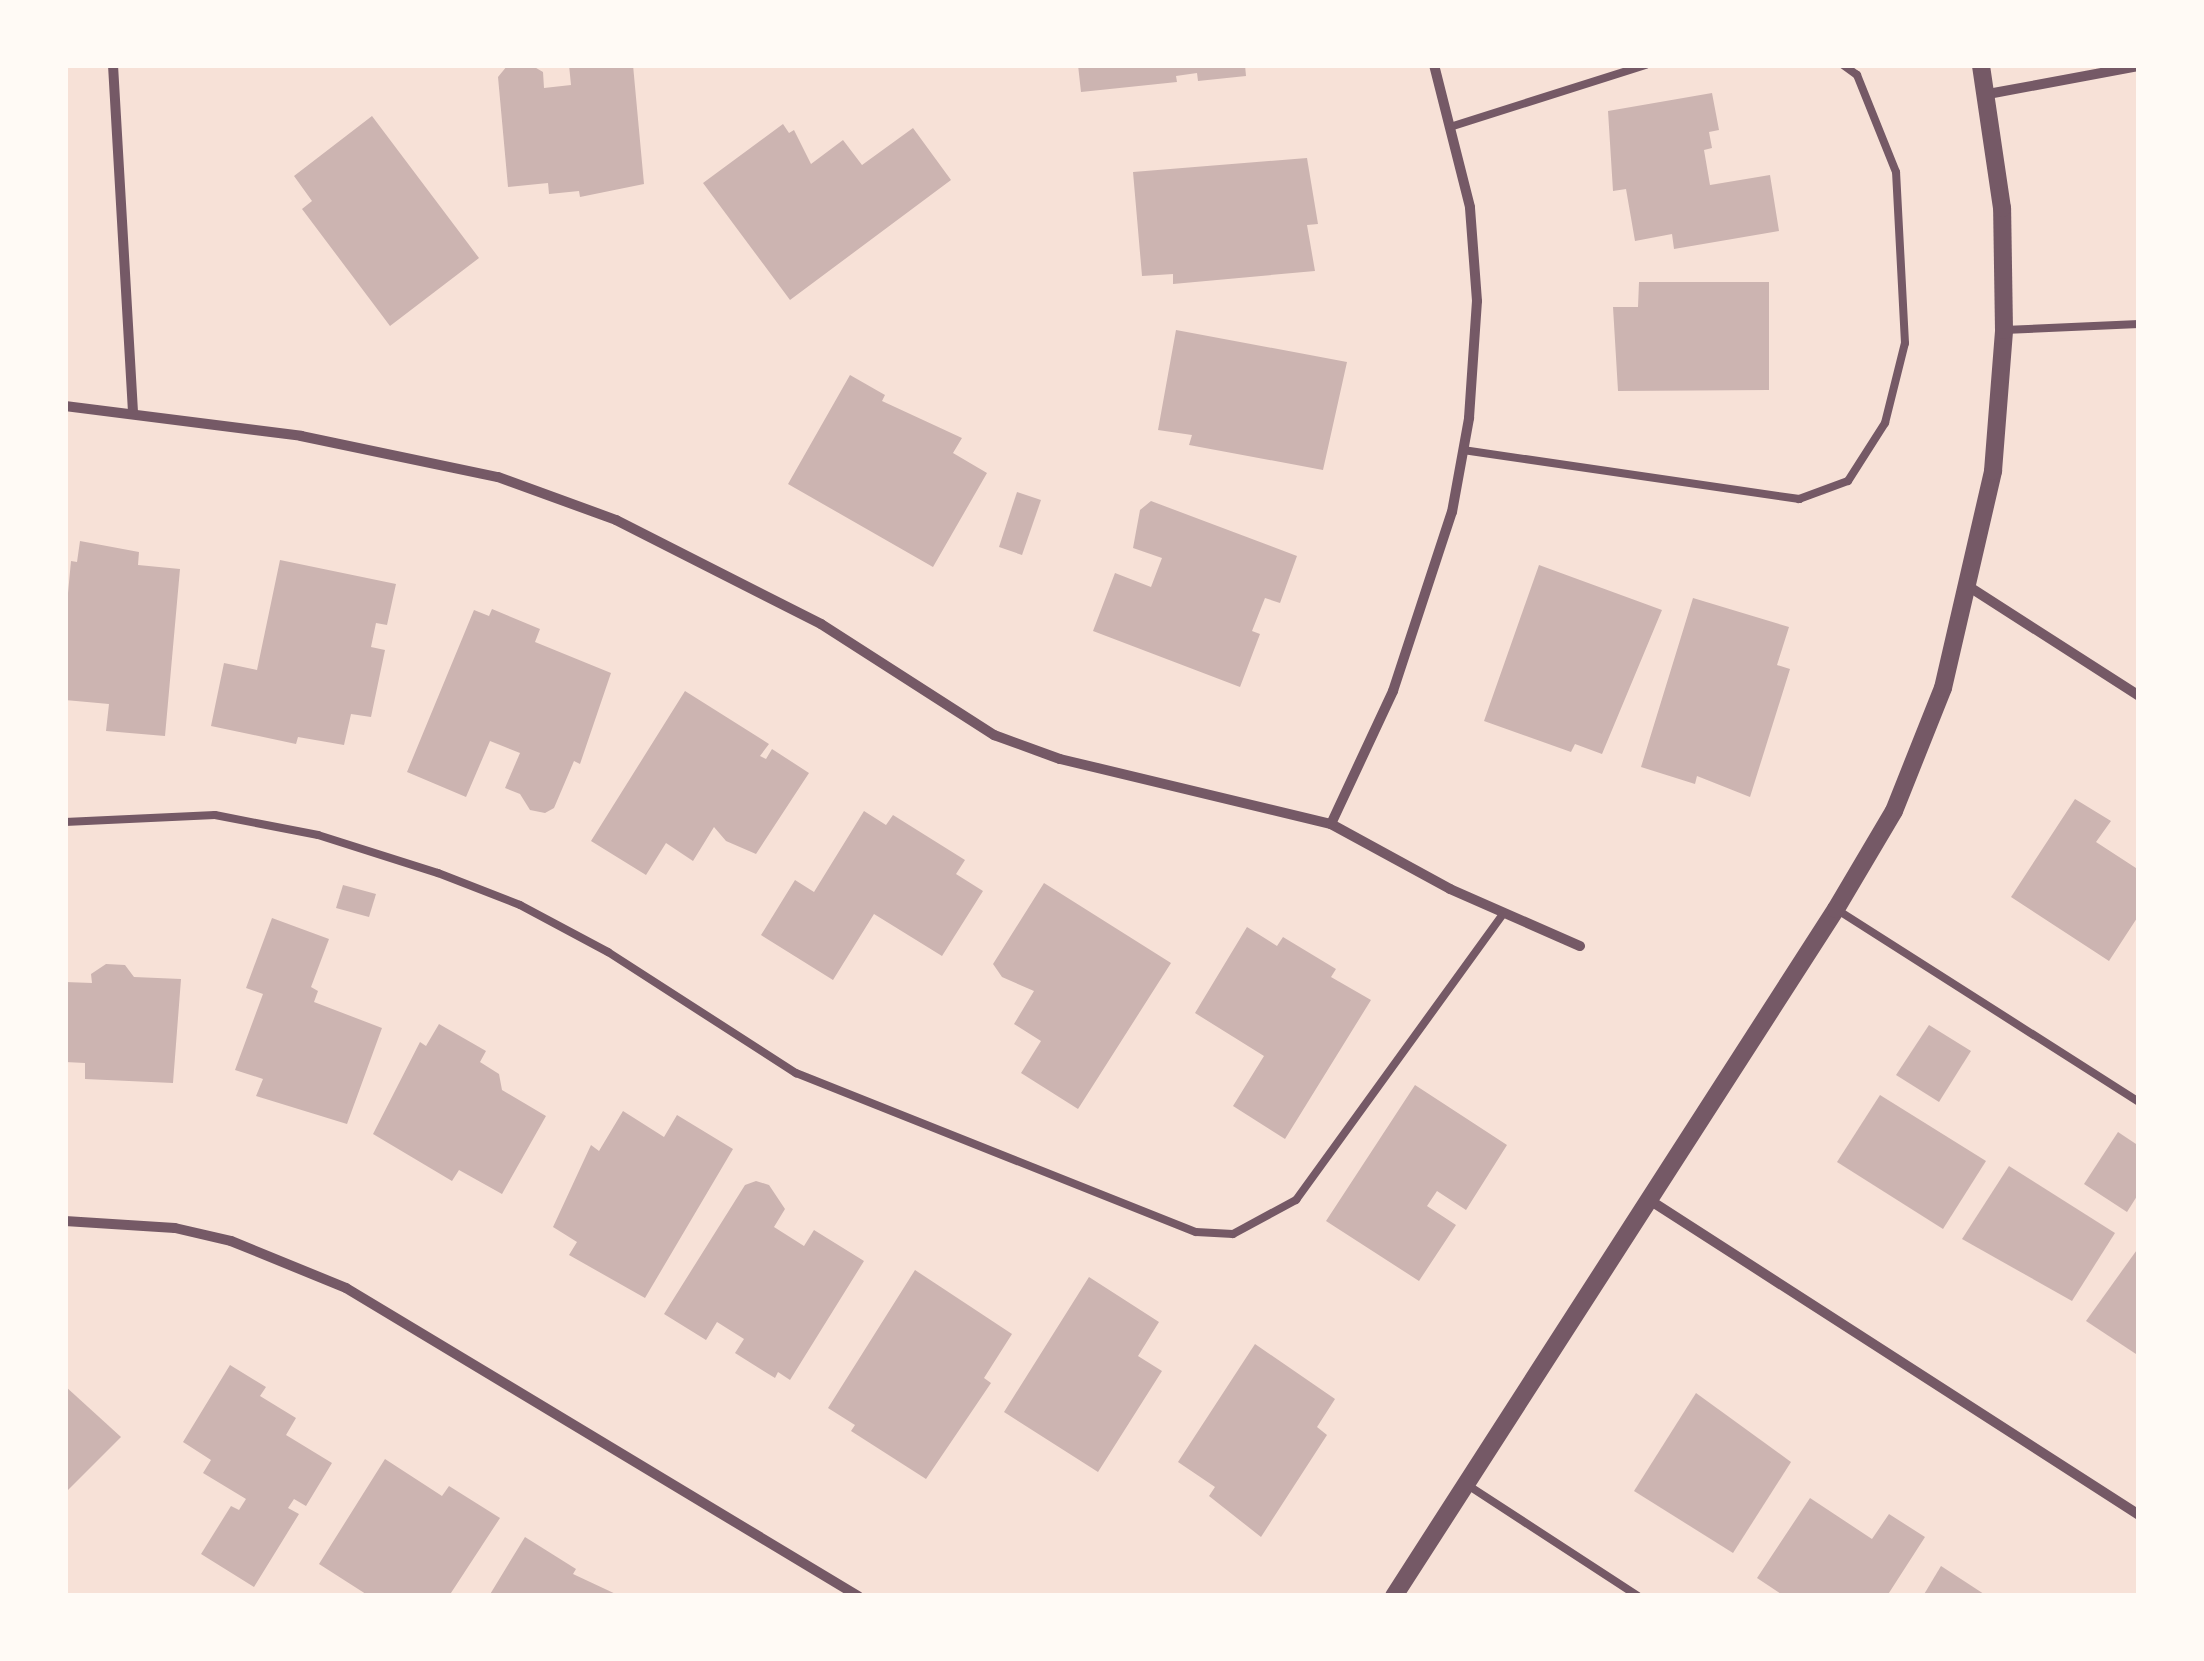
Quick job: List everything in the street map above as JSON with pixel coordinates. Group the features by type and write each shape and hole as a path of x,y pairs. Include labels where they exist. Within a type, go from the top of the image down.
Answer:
{"street":[{"path":"113,65 133,412"},
{"path":"1331,824 1392,691 1452,512 1463,450 1477,301 1470,207 1434,65"},
{"path":"1394,1596 1646,1198 1836,908 1894,811 1942,688 1971,588 1993,471 2004,330 2002,208 1981,65"},
{"path":"1988,94 2139,66"},
{"path":"65,406 301,436 498,478 616,520 821,624 994,736 1060,759 1331,824 1504,913 1580,946"},
{"path":"1971,588 2139,696"},
{"path":"1646,1198 2139,1514"},
{"path":"65,1222 174,1228 231,1241 346,1288 858,1596"}],"lane":[{"path":"1450,127 1646,65"},
{"path":"1463,450 1800,499 1848,481 1884,423 1904,343 1896,172 1857,76 1844,65"},
{"path":"2004,330 2139,324"},
{"path":"65,822 215,815 318,835 438,872 520,905 608,952 796,1073 1196,1232 1234,1234 1296,1200 1504,913"},
{"path":"1836,908 2139,1102"},
{"path":"1465,1484 1638,1596"}],"building":[{"path":"531,65 543,72 544,88 571,85 569,65 633,65 644,184 580,197 579,191 549,194 548,183 508,187 498,77 507,66"},
{"path":"1078,65 1245,65 1246,76 1198,81 1197,73 1176,76 1177,82 1081,92"},
{"path":"1712,93 1719,130 1709,132 1712,148 1704,150 1710,185 1770,175 1779,231 1674,249 1672,234 1635,241 1626,189 1613,191 1608,111"},
{"path":"372,116 479,258 390,326 302,209 312,201 294,176"},
{"path":"783,124 789,133 794,130 811,164 843,140 862,165 913,128 951,180 790,300 703,183"},
{"path":"1307,158 1318,224 1307,225 1315,271 1173,284 1173,274 1142,276 1133,172"},
{"path":"1639,282 1769,282 1769,390 1618,391 1613,307 1638,307"},
{"path":"1176,330 1347,362 1323,470 1189,445 1192,435 1158,430"},
{"path":"850,375 885,395 882,401 962,438 953,453 987,473 933,567 788,484"},
{"path":"1017,492 1041,500 1022,555 999,547"},
{"path":"1151,501 1297,556 1280,603 1265,598 1252,631 1260,634 1240,687 1093,631 1115,573 1151,587 1162,558 1133,548 1140,510"},
{"path":"80,541 139,552 138,565 180,569 165,736 106,731 109,704 65,700 65,625 71,561 77,562"},
{"path":"280,560 396,584 387,625 376,623 371,647 385,650 371,717 351,714 344,745 298,737 296,744 211,726 224,663 257,670"},
{"path":"1539,565 1662,610 1602,754 1575,744 1571,752 1484,721"},
{"path":"1693,598 1789,627 1777,665 1790,669 1750,797 1697,776 1695,784 1641,767"},
{"path":"492,609 540,629 535,642 611,673 580,764 574,761 554,808 545,813 530,810 520,794 505,788 520,753 490,741 466,797 407,772 474,610 489,616"},
{"path":"685,691 769,744 760,756 766,759 772,749 809,773 756,854 726,841 714,827 693,861 666,843 646,875 591,841"},
{"path":"2075,799 2111,821 2096,842 2139,870 2139,915 2109,961 2011,897"},
{"path":"864,811 886,825 893,815 965,860 956,874 983,891 942,956 874,914 833,980 761,935 795,880 814,892"},
{"path":"1044,883 1171,963 1078,1109 1021,1073 1041,1041 1014,1024 1034,991 1002,977 993,964"},
{"path":"343,885 376,894 369,917 336,908"},
{"path":"272,918 329,939 311,987 318,991 314,1002 382,1028 347,1124 256,1096 263,1079 235,1070 263,994 246,988"},
{"path":"1247,927 1277,946 1283,937 1336,969 1331,977 1371,1000 1285,1139 1233,1106 1264,1056 1195,1013"},
{"path":"106,964 125,965 134,977 181,979 173,1083 85,1079 85,1063 65,1062 65,982 92,983 91,974"},
{"path":"439,1024 486,1051 480,1062 499,1074 502,1090 546,1116 502,1194 459,1170 452,1181 373,1134 420,1042 426,1046"},
{"path":"1929,1025 1971,1051 1939,1102 1896,1075"},
{"path":"1415,1085 1507,1145 1466,1210 1437,1191 1427,1206 1456,1225 1419,1281 1326,1221"},
{"path":"1880,1095 1986,1161 1943,1229 1837,1162"},
{"path":"623,1111 664,1137 677,1115 733,1149 645,1298 569,1255 577,1242 553,1227 591,1145 599,1151"},
{"path":"2118,1132 2139,1146 2139,1193 2127,1212 2084,1184"},
{"path":"2009,1166 2115,1233 2072,1301 1962,1239"},
{"path":"756,1181 769,1185 785,1209 774,1227 804,1246 814,1230 864,1261 790,1380 778,1372 775,1378 735,1353 744,1339 717,1322 706,1340 664,1314 745,1185"},
{"path":"2139,1247 2139,1356 2086,1321"},
{"path":"915,1270 1012,1334 984,1378 991,1383 926,1479 851,1431 855,1425 828,1408"},
{"path":"1089,1277 1159,1322 1138,1356 1162,1371 1098,1472 1004,1412"},
{"path":"1255,1344 1335,1399 1317,1427 1327,1435 1261,1537 1209,1496 1215,1487 1178,1462"},
{"path":"230,1365 266,1387 260,1396 296,1418 286,1435 332,1463 306,1506 294,1499 288,1508 299,1514 254,1587 201,1554 231,1506 239,1510 246,1499 203,1473 211,1460 183,1442"},
{"path":"65,1386 121,1437 68,1490 65,1487"},
{"path":"1696,1393 1791,1462 1733,1553 1634,1491"},
{"path":"385,1459 442,1496 449,1486 500,1518 449,1596 369,1596 319,1564"},
{"path":"1810,1498 1872,1539 1889,1514 1925,1537 1887,1596 1784,1596 1757,1578"},
{"path":"525,1537 576,1569 573,1574 620,1596 489,1596"},
{"path":"1941,1566 1987,1596 1923,1596"}]}
